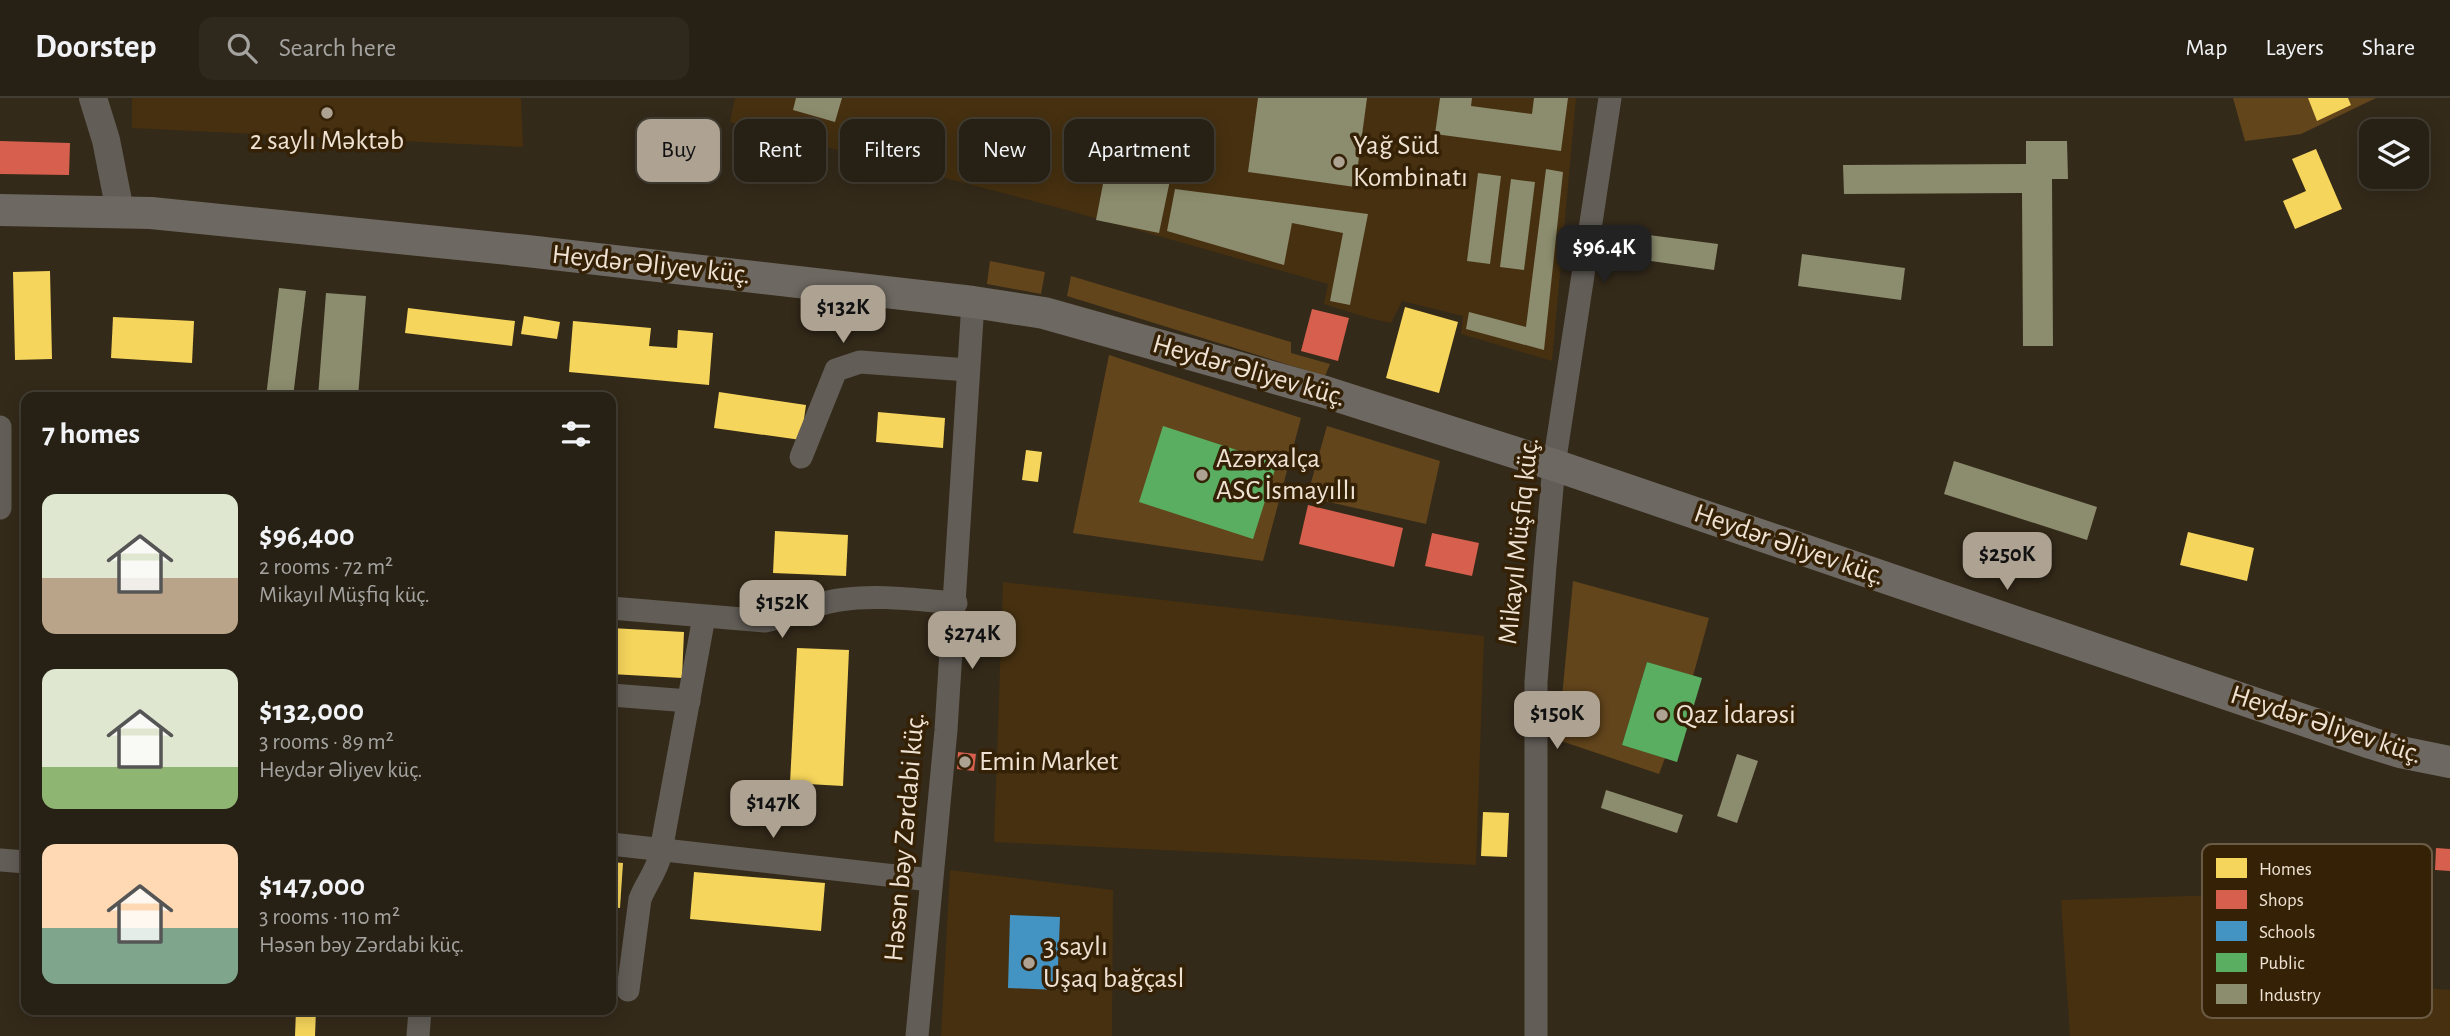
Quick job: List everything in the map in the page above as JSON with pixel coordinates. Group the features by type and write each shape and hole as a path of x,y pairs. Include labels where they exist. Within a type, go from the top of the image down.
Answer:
{"main road":[{"name":"Heydər Əliyev küç.","path":"0,211 120,211 527,251 973,302 1044,313 1325,392 1554,465 2371,743 2450,762"}],"street":[{"path":"93,98 106,141 120,211"},
{"name":"Mikayıl Müşfiq küç.","path":"1536,1036 1536,682 1554,465 1610,98"},
{"name":"Həsən bəy Zərdabi küç.","path":"917,1036 956,603 973,302"},
{"path":"801,457 836,370 860,362 968,370"},
{"path":"0,427 0,508"},
{"path":"616,608 765,621 838,600 892,598 956,603"},
{"path":"628,990 640,900 657,867 662,849 704,617"},
{"path":"616,695 689,701"},
{"path":"616,844 931,880"},
{"path":"0,860 21,862"},
{"path":"418,1036 420,1015"}],"shaded area":[{"name":"2 saylı Məktəb","path":"132,98 521,98 523,147 132,128"},
{"path":"735,98 1576,98 1552,361 1461,334 1463,316 1402,301 1391,323 1369,318 1324,304 1328,284 960,182 1050,182 1050,119 959,119 959,182 945,178 945,119 840,119 840,151 826,147 826,119 734,119 734,123 730,122"},
{"path":"2233,98 2376,98 2301,134 2245,141"},
{"path":"990,261 1045,272 1041,294 987,284"},
{"path":"1071,276 1291,342 1291,353 1330,364 1325,376 1067,296"},
{"path":"1109,355 1301,418 1263,561 1073,533"},
{"path":"1327,426 1440,461 1426,524 1307,497"},
{"path":"1573,581 1709,618 1693,676 1647,662 1622,745 1665,758 1659,774 1558,740"},
{"path":"1003,582 1484,636 1476,865 994,842"},
{"name":"3 saylı Uşaq bağçasl","path":"950,870 1113,890 1112,1036 941,1036"},
{"path":"2202,896 2202,1018 2432,1018 2432,988 2450,990 2450,1036 2070,1036 2061,900"}],"building: Homes":[{"path":"2308,98 2348,98 2351,105 2317,121"},
{"path":"2316,149 2342,209 2295,229 2283,201 2306,191 2292,159"},
{"path":"50,271 52,359 15,360 13,272"},
{"path":"1405,307 1458,322 1439,393 1386,378"},
{"path":"408,308 515,321 512,346 405,333"},
{"path":"524,316 560,322 557,339 521,334"},
{"path":"113,317 194,321 192,363 111,358"},
{"path":"573,321 651,328 649,346 677,348 678,330 713,333 709,385 569,372"},
{"path":"719,392 806,405 801,440 714,428"},
{"path":"878,412 945,418 943,448 876,442"},
{"path":"1026,450 1042,452 1038,482 1022,480"},
{"path":"775,531 848,535 846,576 773,573"},
{"path":"2188,532 2254,548 2247,581 2180,565"},
{"path":"616,628 684,632 682,678 616,674"},
{"path":"797,648 849,650 843,786 790,783"},
{"path":"1483,812 1509,813 1507,857 1481,856"},
{"path":"616,862 623,863 620,908 616,908"},
{"path":"694,872 825,883 821,931 690,919"},
{"path":"296,1015 316,1015 315,1036 295,1036"}],"building: Shops":[{"path":"0,141 70,143 69,175 0,174"},
{"path":"1312,309 1349,318 1338,361 1301,351"},
{"path":"1308,505 1403,528 1394,567 1299,544"},
{"path":"1432,533 1479,543 1472,576 1425,566"},
{"path":"958,752 976,754 974,771 957,769"},
{"path":"2436,848 2450,849 2450,871 2435,870"}],"building: Schools":[{"path":"1010,915 1060,917 1057,990 1008,988"}],"building: Public":[{"path":"1163,426 1277,463 1253,539 1139,502"},
{"path":"1647,662 1702,678 1677,762 1622,745"}],"building: Industry":[{"path":"796,98 842,98 835,122 793,110"},
{"path":"1258,98 1367,98 1355,187 1248,172"},
{"path":"1440,98 1472,98 1471,106 1532,114 1534,98 1568,98 1561,151 1435,134"},
{"path":"2026,141 2067,141 2068,179 2052,179 2053,346 2023,346 2022,193 1844,194 1843,165 2026,164"},
{"path":"1546,169 1563,172 1544,350 1466,329 1469,312 1526,327"},
{"path":"1478,173 1501,176 1490,264 1467,261"},
{"path":"1511,179 1535,182 1524,270 1500,267"},
{"path":"1103,182 1170,182 1159,233 1096,220"},
{"path":"1175,189 1368,214 1350,305 1330,301 1343,233 1292,223 1284,265 1167,231"},
{"path":"1641,234 1718,244 1714,270 1637,259"},
{"path":"1802,254 1905,268 1901,300 1798,286"},
{"path":"279,288 306,291 294,392 267,392"},
{"path":"326,293 366,296 358,392 318,392"},
{"path":"1954,461 2097,507 2087,540 1944,494"},
{"path":"19,531 21,531 21,689"},
{"path":"1737,754 1758,761 1737,823 1717,816"},
{"path":"1606,790 1683,815 1677,833 1601,808"}],"place":[{"name":"2 saylı Məktəb","path":"327,113"},
{"name":"Yağ Süd Kombinatı","path":"1339,162"},
{"name":"Azərxalça ASC İsmayıllı","path":"1202,475"},
{"name":"Qaz İdarəsi","path":"1662,715"},
{"name":"Emin Market","path":"965,762"},
{"name":"3 saylı Uşaq bağçasl","path":"1029,963"}]}
